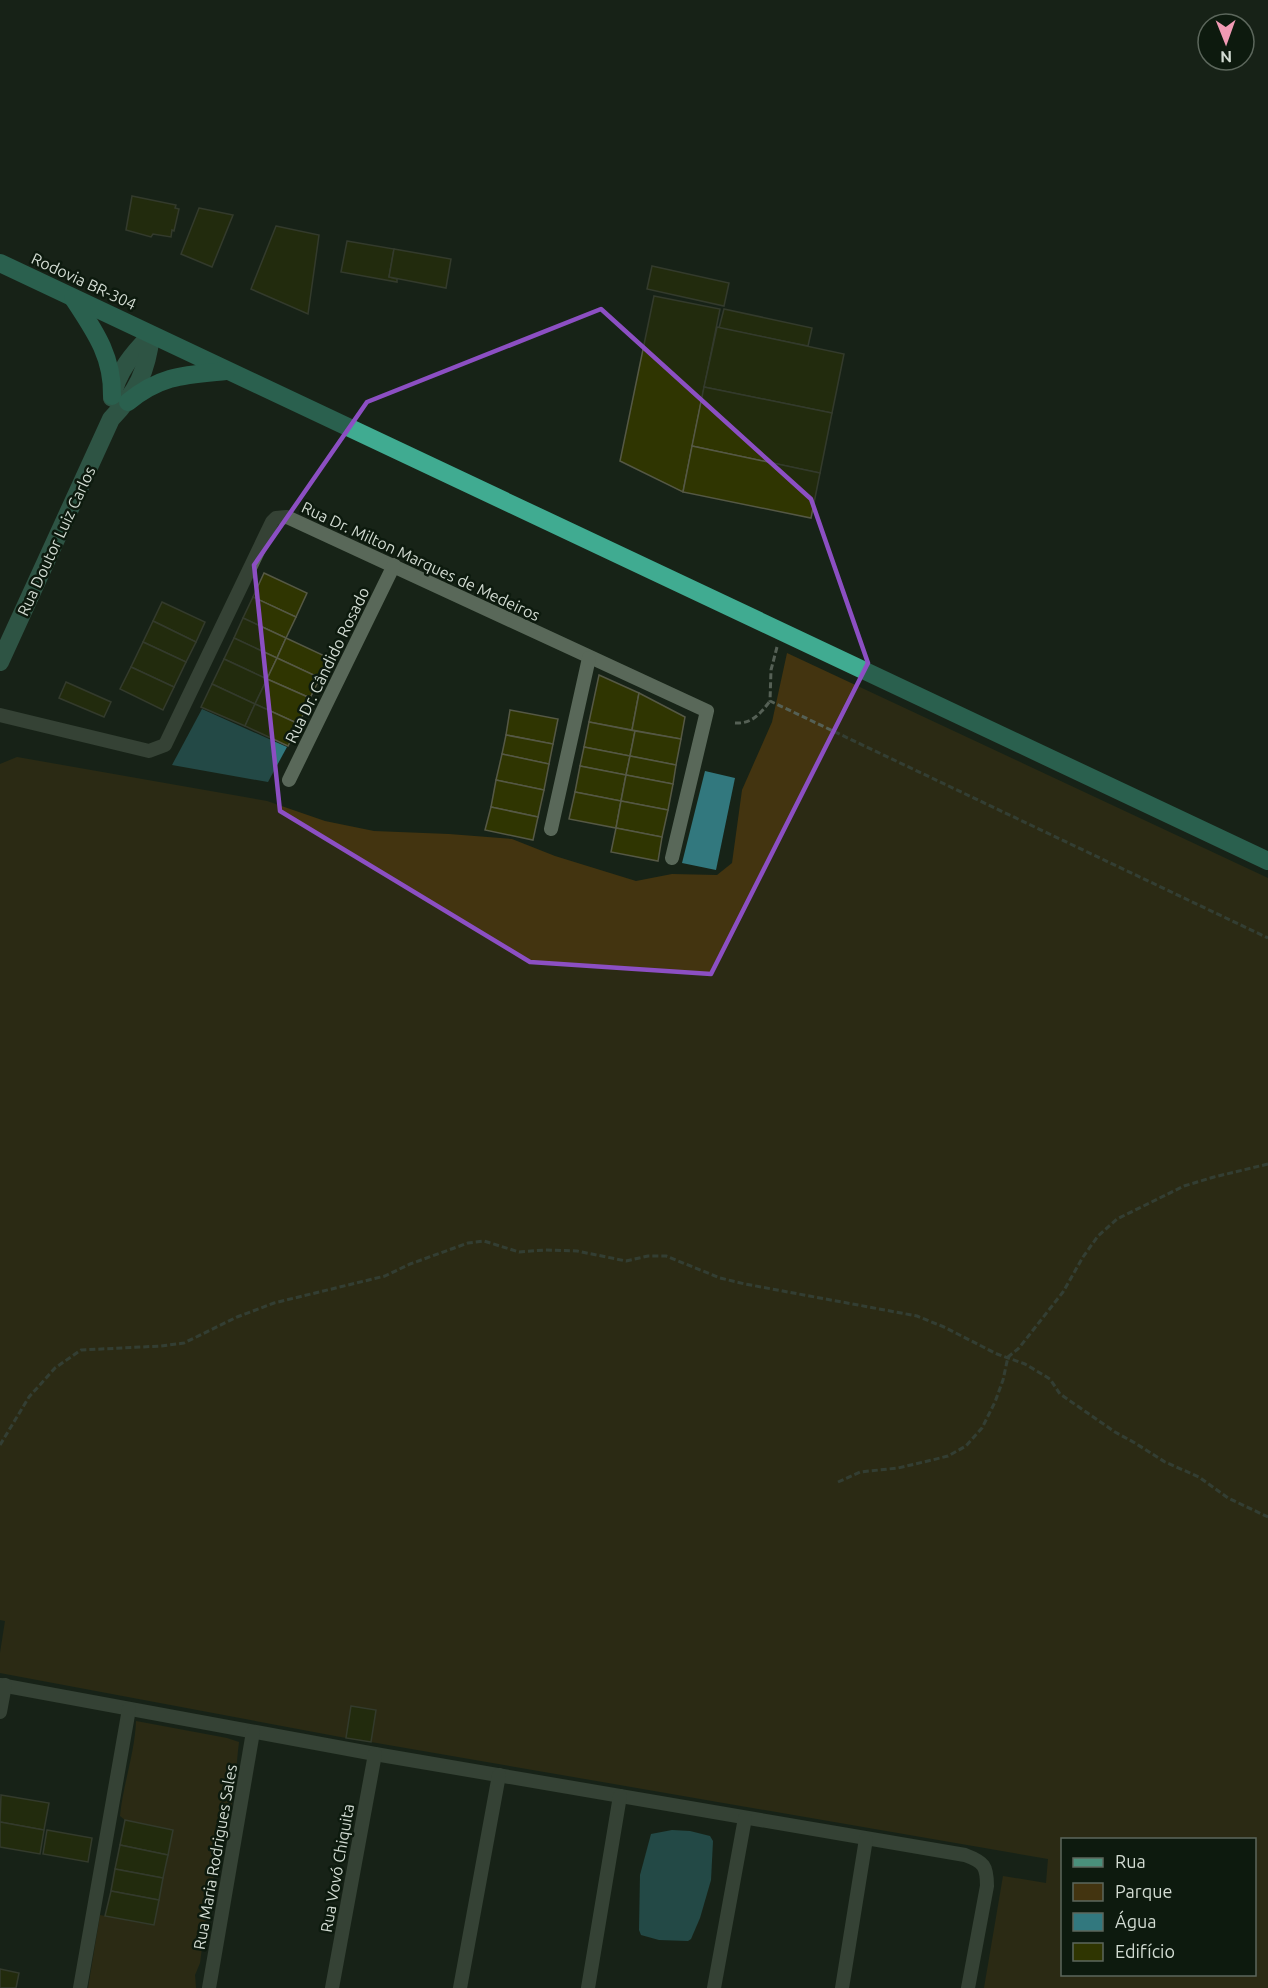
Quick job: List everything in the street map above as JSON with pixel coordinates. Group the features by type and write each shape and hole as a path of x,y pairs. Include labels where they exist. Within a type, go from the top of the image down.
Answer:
{"highway":[{"name":"Rodovia BR-304","path":"0,263 1268,861"},
{"path":"73,298 105,352 120,399 158,381 228,371"}],"main road":[{"path":"120,399 124,366 152,334"},
{"name":"Rua Doutor Luiz Carlos","path":"0,662 5,640 120,399"}],"street":[{"name":"Rua Dr. Milton Marques de Medeiros","path":"0,715 148,750 165,745 272,522 276,518 287,517 707,711 672,858"},
{"name":"Rua Dr. Cândido Rosado","path":"289,780 394,565"},
{"path":"551,829 589,658"},
{"path":"0,1712 2,1685 375,1754 965,1855 984,1865 987,1875 987,1886 968,1988"},
{"path":"80,1988 129,1709"},
{"name":"Rua Maria Rodrigues Sales","path":"209,1988 253,1732"},
{"name":"Rua Vovó Chiquita","path":"332,1988 375,1754"},
{"path":"460,1988 499,1774"},
{"path":"588,1988 620,1796"},
{"path":"714,1988 745,1818"},
{"path":"842,1988 866,1839"}],"path":[{"path":"735,723 750,721 759,716 770,701 771,670 778,643"},
{"path":"770,701 1268,938"},
{"path":"838,1482 860,1472 898,1468 948,1456 966,1446 982,1428 995,1402 1008,1357 1019,1348 1063,1292 1098,1236 1117,1219 1184,1186 1268,1164"},
{"path":"0,1445 29,1397 55,1368 81,1350 184,1343 237,1317 274,1303 385,1276 410,1264 468,1243 484,1241 519,1252 577,1251 626,1261 648,1256 666,1256 720,1278 917,1316 1026,1364 1050,1379 1060,1394 1115,1432 1164,1462 1199,1477 1228,1498 1268,1517"}],"highlighted area":[{"path":"601,309 811,499 868,663 711,974 530,962 280,811 254,565 367,402"}],"green space":[{"path":"787,653 1268,878 1268,1988 984,1988 1003,1876 1046,1883 1048,1859 371,1742 376,1711 351,1707 346,1738 0,1673 0,1653 5,1621 0,1620 0,764 17,757 267,801 325,821 374,831 512,839 555,856 636,881 672,874 717,875 732,863 742,790 772,722"},
{"path":"136,1721 239,1742 232,1804 221,1840 207,1909 200,1963 195,1975 196,1988 88,1988 100,1915 154,1925 173,1831 125,1820 120,1816 134,1745"}],"water":[{"path":"202,709 287,747 268,782 172,765"},
{"path":"705,771 735,778 716,870 682,863"},
{"path":"672,1830 690,1831 710,1836 713,1841 711,1880 700,1918 688,1941 659,1940 641,1935 639,1930 640,1875 651,1834"}],"building":[{"path":"132,196 176,205 175,208 179,209 171,237 153,234 151,237 126,230"},
{"path":"199,208 233,215 212,267 181,254"},
{"path":"276,226 319,235 308,314 251,289"},
{"path":"347,241 394,249 389,277 397,279 397,282 341,272"},
{"path":"394,249 451,259 446,288 389,277"},
{"path":"652,266 729,283 724,306 647,289"},
{"path":"654,296 720,309 683,492 620,461"},
{"path":"724,309 812,328 808,346 719,328"},
{"path":"717,327 844,354 832,413 704,387"},
{"path":"704,387 832,413 820,473 692,446"},
{"path":"692,446 820,473 811,518 683,492"},
{"path":"264,573 307,593 296,617 253,597"},
{"path":"253,597 296,617 286,638 243,618"},
{"path":"162,602 205,622 196,642 153,621"},
{"path":"243,618 286,638 277,658 234,638"},
{"path":"153,621 196,642 186,662 143,642"},
{"path":"234,638 277,658 267,679 224,659"},
{"path":"286,638 329,658 320,678 277,658"},
{"path":"143,642 186,662 174,687 131,667"},
{"path":"277,658 320,678 310,698 267,679"},
{"path":"224,659 267,679 255,704 212,684"},
{"path":"131,667 174,687 163,710 120,689"},
{"path":"599,675 639,693 632,730 589,722"},
{"path":"267,679 310,698 299,724 255,704"},
{"path":"66,682 111,702 104,717 59,698"},
{"path":"212,684 255,704 245,726 201,707"},
{"path":"639,693 685,717 681,739 632,730"},
{"path":"255,704 299,724 288,746 245,726"},
{"path":"510,710 558,719 553,744 506,735"},
{"path":"589,722 635,731 630,756 584,747"},
{"path":"635,731 681,739 676,765 630,756"},
{"path":"506,735 553,744 549,764 502,754"},
{"path":"584,747 630,756 626,775 580,766"},
{"path":"502,754 549,764 544,790 496,780"},
{"path":"630,756 676,765 673,784 626,775"},
{"path":"580,766 626,775 621,801 575,792"},
{"path":"626,775 673,784 668,810 621,801"},
{"path":"496,780 544,790 538,817 491,807"},
{"path":"575,792 621,801 616,828 569,819"},
{"path":"621,801 668,810 662,837 616,828"},
{"path":"491,807 538,817 533,840 485,830"},
{"path":"616,828 662,837 658,861 611,852"},
{"path":"351,1706 376,1710 371,1742 346,1738"},
{"path":"1,1795 49,1803 44,1830 0,1822"},
{"path":"125,1820 173,1830 168,1855 120,1845"},
{"path":"0,1822 44,1830 40,1854 0,1847"},
{"path":"47,1830 92,1838 88,1862 43,1854"},
{"path":"120,1845 168,1855 163,1878 115,1869"},
{"path":"115,1869 163,1878 159,1900 111,1891"},
{"path":"111,1891 159,1900 154,1925 105,1916"},
{"path":"0,1969 19,1973 16,1988 0,1988"}]}
